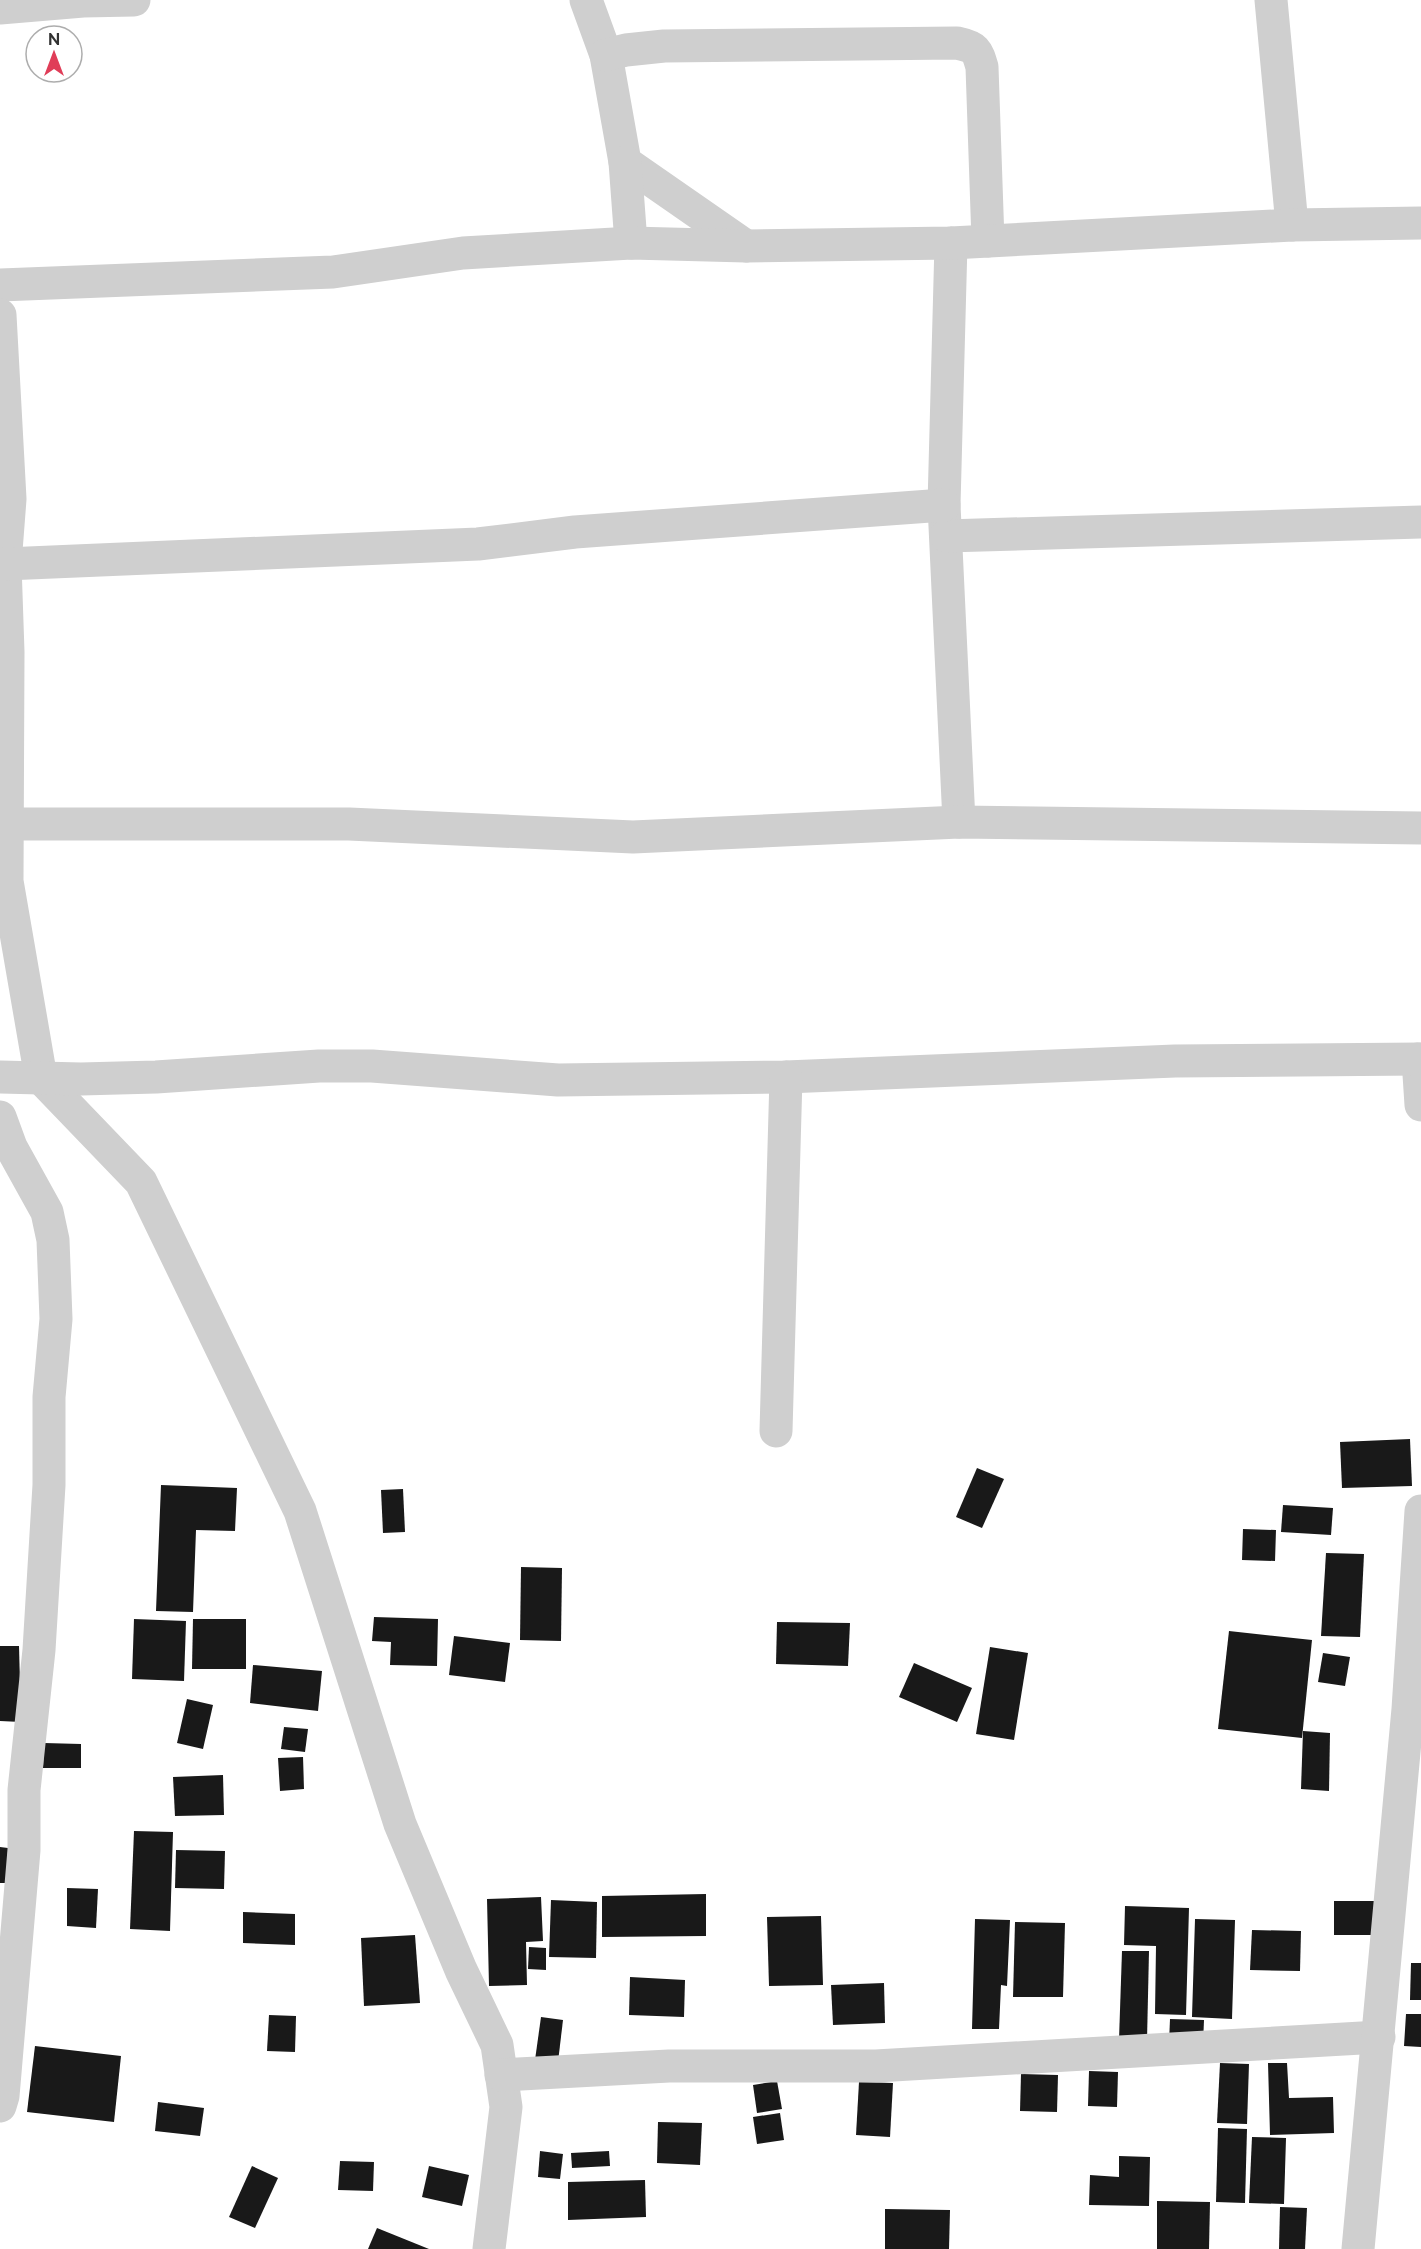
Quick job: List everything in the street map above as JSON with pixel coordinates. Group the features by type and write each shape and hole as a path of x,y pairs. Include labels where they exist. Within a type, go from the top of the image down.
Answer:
{"street":[{"path":"0,8 83,1 134,0"},
{"path":"586,0 606,55 625,162 631,243"},
{"path":"1271,0 1292,225"},
{"path":"606,55 626,50 664,46 957,43 968,45 977,51 982,68 988,241"},
{"path":"625,162 746,246"},
{"path":"0,285 333,272 463,253 631,243 746,246 951,243 1292,225 1421,223"},
{"path":"951,243 945,520 959,822"},
{"path":"0,315 10,500 5,564 8,652 3,824 7,881 41,1078 141,1182 300,1511 400,1824 461,1970 497,2045 506,2107 489,2249"},
{"path":"5,564 478,544 575,532 945,520 1421,522"},
{"path":"3,824 349,824 633,837 959,822 1421,828"},
{"path":"0,1077 81,1079 156,1077 319,1066 372,1066 558,1080 786,1077 1175,1061 1420,1059 1421,1105"},
{"path":"776,1431 786,1077"},
{"path":"0,1117 12,1147 47,1212 53,1240 56,1319 49,1397 48,1497 39,1650 12,1790 24,1850 3,2096 0,2106"},
{"path":"1358,2249 1408,1710 1421,1511"},
{"path":"501,2075 669,2066 876,2066 1379,2037"}],"building":[{"path":"1410,1439 1412,1486 1342,1488 1340,1442"},
{"path":"977,1468 1004,1479 982,1528 956,1517"},
{"path":"161,1485 237,1488 235,1531 196,1530 193,1612 156,1611"},
{"path":"403,1489 405,1532 383,1533 381,1490"},
{"path":"1283,1505 1333,1508 1331,1535 1281,1532"},
{"path":"1243,1529 1276,1530 1275,1561 1242,1560"},
{"path":"1326,1553 1364,1554 1360,1637 1321,1636"},
{"path":"521,1567 562,1568 561,1641 520,1640"},
{"path":"374,1617 438,1619 437,1666 390,1665 391,1642 372,1641"},
{"path":"134,1619 186,1621 184,1681 132,1679"},
{"path":"193,1619 246,1619 246,1669 192,1669"},
{"path":"777,1622 850,1623 848,1666 776,1664"},
{"path":"1229,1631 1312,1640 1302,1738 1218,1729"},
{"path":"454,1636 510,1643 505,1682 449,1675"},
{"path":"0,1646 19,1646 21,1722 0,1721"},
{"path":"990,1647 1028,1653 1014,1740 976,1734"},
{"path":"1323,1653 1350,1657 1345,1686 1318,1682"},
{"path":"914,1663 972,1688 957,1722 899,1697"},
{"path":"253,1665 322,1671 318,1711 250,1703"},
{"path":"187,1699 213,1705 203,1749 177,1743"},
{"path":"284,1727 308,1729 305,1752 281,1749"},
{"path":"1303,1731 1330,1733 1329,1791 1301,1789"},
{"path":"44,1743 81,1744 81,1768 43,1768"},
{"path":"303,1757 304,1789 280,1791 278,1758"},
{"path":"223,1775 224,1815 175,1816 173,1777"},
{"path":"134,1831 173,1832 170,1931 130,1929"},
{"path":"0,1847 8,1848 7,1883 0,1883"},
{"path":"176,1850 225,1851 224,1889 175,1888"},
{"path":"67,1888 98,1889 96,1928 67,1926"},
{"path":"706,1894 706,1936 602,1937 602,1896"},
{"path":"541,1897 543,1941 526,1942 527,1985 489,1986 487,1899"},
{"path":"551,1900 597,1902 596,1958 549,1957"},
{"path":"1334,1901 1383,1901 1383,1935 1334,1935"},
{"path":"1125,1906 1189,1908 1186,2015 1155,2014 1156,1946 1124,1945"},
{"path":"243,1912 295,1914 295,1945 243,1943"},
{"path":"821,1916 823,1985 769,1986 767,1917"},
{"path":"975,1919 1010,1920 1007,1986 1001,1985 999,2029 972,2029"},
{"path":"1195,1919 1235,1920 1232,2019 1192,2017"},
{"path":"1015,1922 1065,1923 1063,1997 1013,1997"},
{"path":"1252,1930 1301,1931 1300,1971 1250,1970"},
{"path":"415,1935 420,2003 364,2006 361,1938"},
{"path":"529,1947 546,1948 546,1970 528,1969"},
{"path":"1122,1951 1149,1951 1147,2041 1119,2040"},
{"path":"1411,1963 1421,1963 1421,2000 1410,2000"},
{"path":"630,1977 685,1980 684,2017 629,2015"},
{"path":"884,1983 885,2023 833,2025 831,1985"},
{"path":"1406,2014 1421,2014 1421,2047 1404,2046"},
{"path":"269,2015 296,2016 295,2052 267,2051"},
{"path":"541,2017 563,2020 558,2062 535,2060"},
{"path":"1170,2019 1204,2020 1203,2044 1169,2043"},
{"path":"35,2046 121,2056 114,2122 27,2112"},
{"path":"1220,2063 1249,2064 1247,2124 1217,2123"},
{"path":"1268,2063 1287,2063 1289,2098 1333,2097 1334,2133 1270,2135"},
{"path":"1089,2071 1118,2072 1117,2107 1088,2106"},
{"path":"1021,2074 1058,2075 1057,2112 1020,2111"},
{"path":"777,2081 782,2109 757,2113 753,2085"},
{"path":"859,2082 893,2083 890,2137 856,2135"},
{"path":"158,2102 204,2108 200,2136 155,2131"},
{"path":"780,2113 784,2140 757,2144 753,2117"},
{"path":"658,2122 702,2123 700,2165 657,2163"},
{"path":"1218,2128 1247,2129 1245,2203 1216,2202"},
{"path":"1252,2137 1286,2138 1284,2204 1249,2203"},
{"path":"540,2151 563,2154 560,2179 538,2177"},
{"path":"609,2151 610,2166 572,2168 571,2153"},
{"path":"1119,2156 1150,2157 1149,2206 1089,2205 1090,2175 1119,2177"},
{"path":"340,2161 374,2162 373,2191 338,2190"},
{"path":"252,2166 278,2178 255,2228 229,2217"},
{"path":"429,2166 469,2175 462,2206 422,2197"},
{"path":"645,2180 646,2217 568,2220 568,2182"},
{"path":"1157,2201 1210,2202 1209,2249 1157,2249"},
{"path":"1280,2207 1307,2208 1305,2249 1279,2249"},
{"path":"885,2209 950,2210 949,2249 885,2249"},
{"path":"377,2228 429,2249 368,2249"}]}
